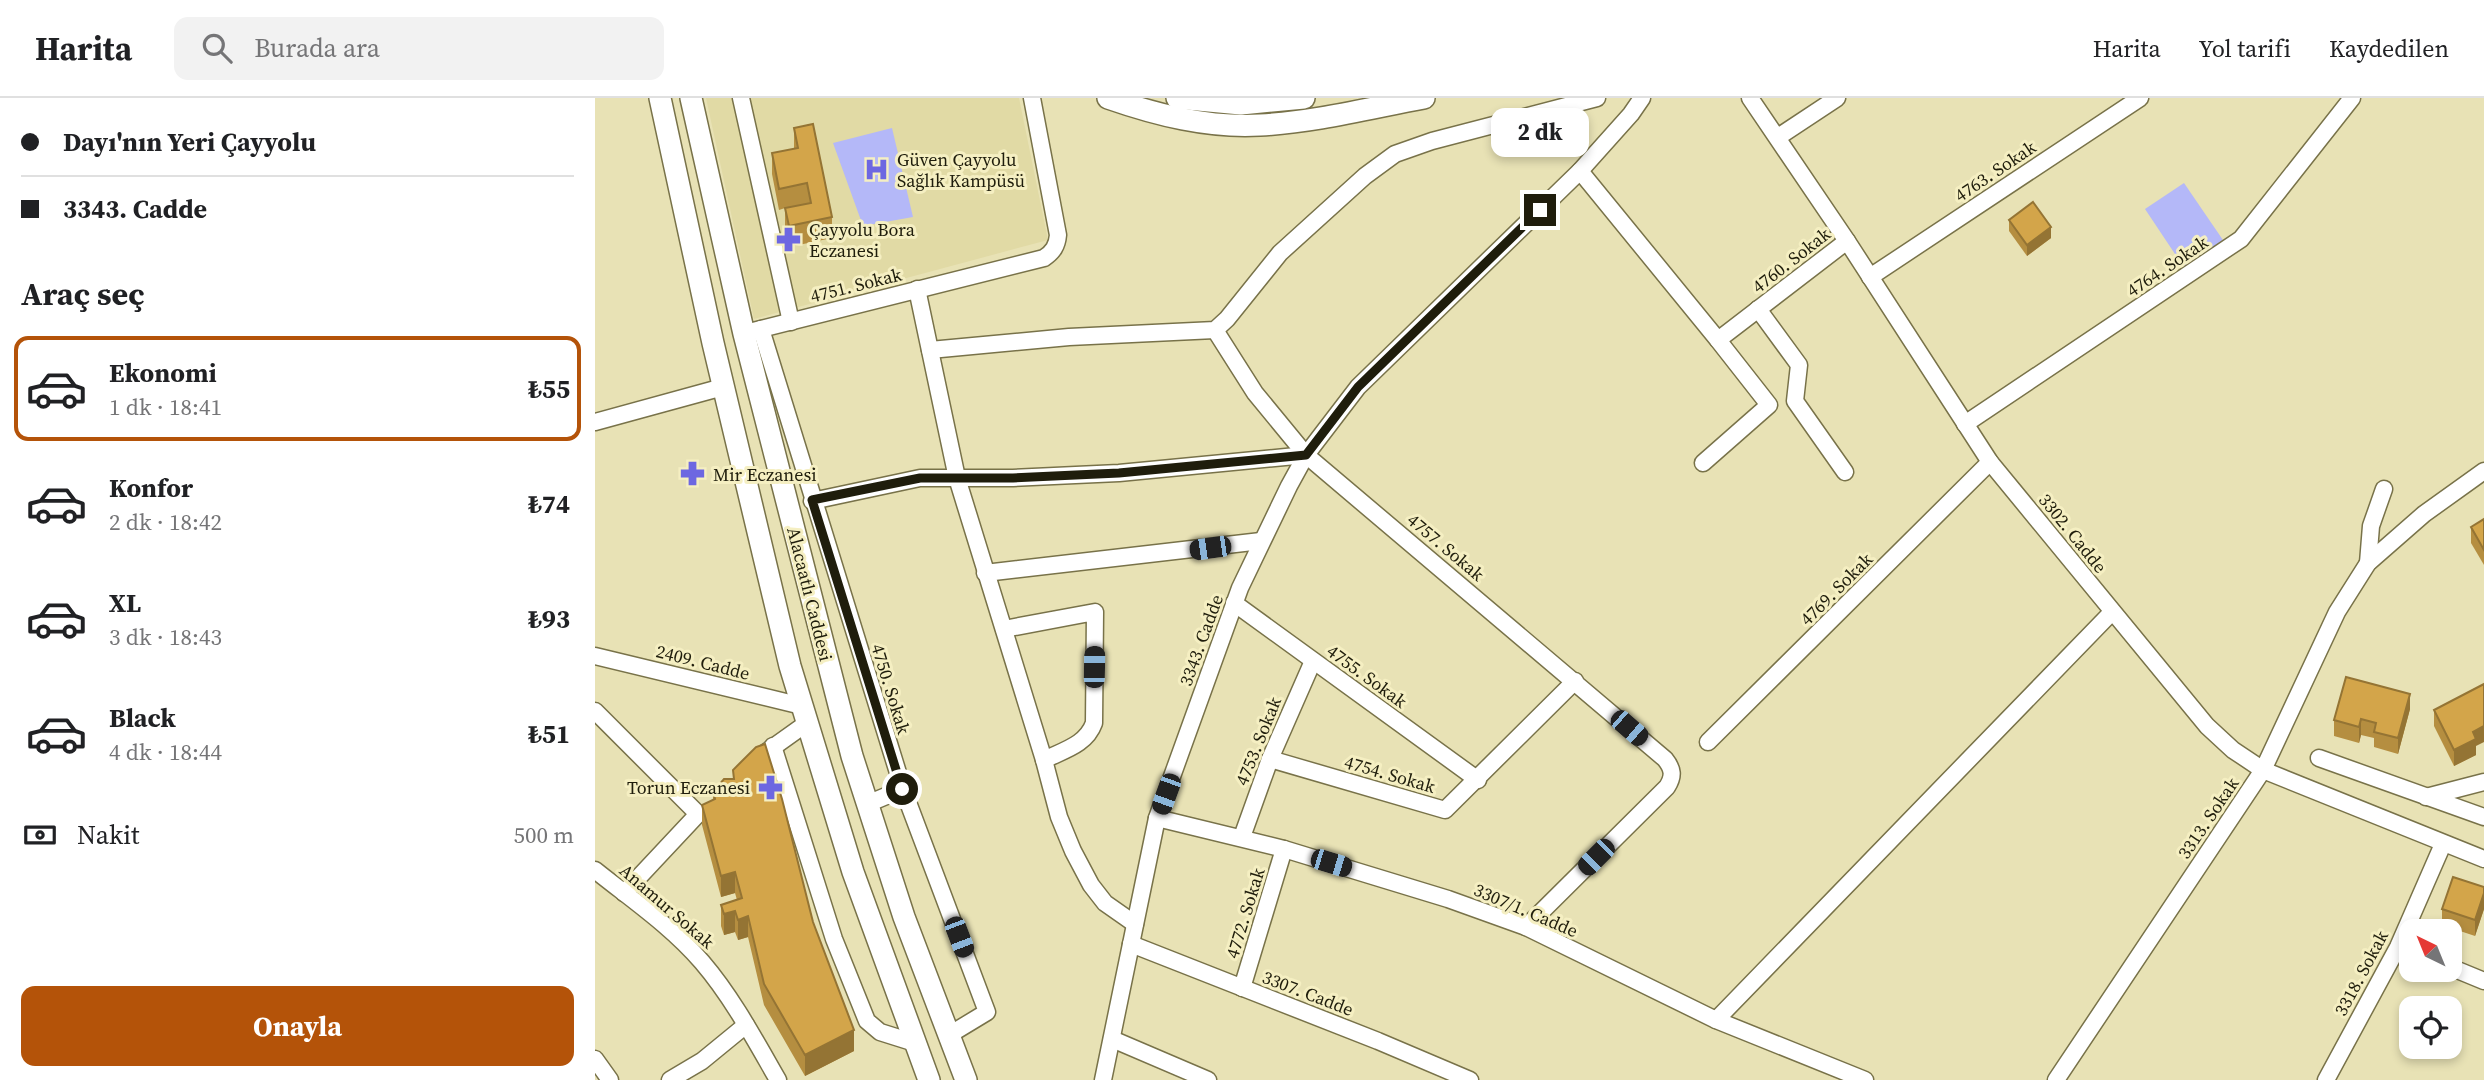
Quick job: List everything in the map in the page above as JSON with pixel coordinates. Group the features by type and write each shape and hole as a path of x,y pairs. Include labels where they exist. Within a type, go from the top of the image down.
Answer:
{"main road":[{"name":"Alacaatlı Caddesi","path":"660,98 723,387 778,620 856,883 929,1080"},
{"name":"Alacaatlı Caddesi","path":"691,98 752,331 852,756 904,917 966,1080"},
{"path":"1108,98 1177,119 1259,125 1341,114 1424,98"},
{"path":"1177,98 1241,104 1304,98"}],"street":[{"path":"741,98 791,322"},
{"name":"4751. Sokak","path":"752,331 1044,258 1055,248 1058,235 1032,98"},
{"path":"930,350 1069,337 1215,330 1280,253 1365,176 1395,154 1432,141 1597,98"},
{"name":"3302. Cadde","path":"1750,98 1847,241 1990,462 2207,726 2233,750 2263,770 2484,859"},
{"path":"1778,137 1837,98"},
{"name":"4763. Sokak","path":"1870,277 2140,98"},
{"name":"4764. Sokak","path":"1965,424 2241,240 2352,98"},
{"name":"3343. Cadde","path":"1103,1080 1157,818 1234,603 1261,541 1306,455 1338,412 1374,371 1580,171 1641,99"},
{"path":"1580,171 1769,405 1703,463"},
{"name":"4760. Sokak","path":"1718,340 1847,241"},
{"path":"917,289 957,478 1059,817 1091,885 1105,903 1135,924"},
{"path":"1758,309 1798,365 1795,401 1845,472"},
{"name":"4757. Sokak","path":"1215,330 1255,393 1306,455 1575,681 1665,759 1673,773 1667,787 1526,927"},
{"name":"4750. Sokak","path":"752,331 812,500 902,789 987,1012 949,1035"},
{"path":"595,422 723,387"},
{"path":"812,500 920,478 1119,473 1306,455"},
{"name":"4769. Sokak","path":"1708,742 1990,462"},
{"path":"2368,563 2424,514 2484,471"},
{"path":"2368,563 2371,526 2384,489"},
{"path":"985,573 1261,541"},
{"name":"3313. Sokak","path":"2056,1080 2263,770 2337,612 2368,563"},
{"name":"4755. Sokak","path":"1234,603 1478,780"},
{"path":"1004,629 1095,611 1094,723 1086,738 1078,744 1044,760"},
{"path":"1716,1020 2112,612"},
{"name":"2409. Cadde","path":"595,656 805,714"},
{"name":"4753. Sokak","path":"1242,837 1270,759 1313,661"},
{"name":"4754. Sokak","path":"1270,759 1445,810 1575,681"},
{"path":"595,710 703,809 624,893"},
{"path":"754,763 805,714"},
{"path":"773,746 834,939 867,1021 880,1032 915,1043"},
{"path":"2319,758 2484,817"},
{"path":"2426,797 2484,782"},
{"path":"867,804 902,789"},
{"name":"3307/1. Cadde","path":"1157,818 1284,849 1448,899 1526,927 1716,1020 1865,1080"},
{"name":"3318. Sokak","path":"2416,919 2443,844"},
{"name":"4772. Sokak","path":"1243,988 1284,849"},
{"name":"Anamur Sokak","path":"595,870 701,960 746,1025 778,1080"},
{"name":"3307. Cadde","path":"1131,944 1466,1079"},
{"name":"3318. Sokak","path":"2326,1080 2399,960"},
{"path":"2462,972 2484,981"},
{"path":"670,1080 702,1061 746,1025"},
{"path":"1112,1039 1208,1080"},
{"path":"595,1059 610,1080"}],"shaded area":[{"name":"Güven Çayyolu Sağlık Kampüsü","path":"706,98 1019,98 1048,240 754,319"},
{"path":"892,128 913,217 863,226 833,143"},
{"path":"2184,183 2225,243 2185,269 2145,209"}],"building":[{"path":"813,124 832,217 789,226 785,208 811,203 807,183 779,189 772,153 798,148 794,128"},
{"path":"2033,202 2051,227 2027,245 2009,220"},
{"path":"2484,519 2484,550 2471,527"},
{"path":"2346,677 2410,694 2398,738 2374,732 2376,723 2361,719 2359,727 2334,720"},
{"path":"2484,684 2484,726 2473,732 2476,739 2454,750 2434,710"},
{"path":"765,744 813,922 854,1030 805,1055 764,984 748,916 738,920 735,911 724,914 721,905 742,898 735,872 721,876 702,805 715,799 713,792 724,779 734,779 733,770 756,747"},
{"path":"2453,877 2484,887 2475,920 2442,909"}],"place":[{"name":"Güven Çayyolu Sağlık Kampüsü","path":"877,169"},
{"name":"Çayyolu Bora Eczanesi","path":"789,239"},
{"name":"Mir Eczanesi","path":"693,474"},
{"name":"Torun Eczanesi","path":"770,787"}],"route":[{"path":"902,789 812,500 920,478 1013,478 1119,473 1306,455 1358,387 1540,210"}]}
